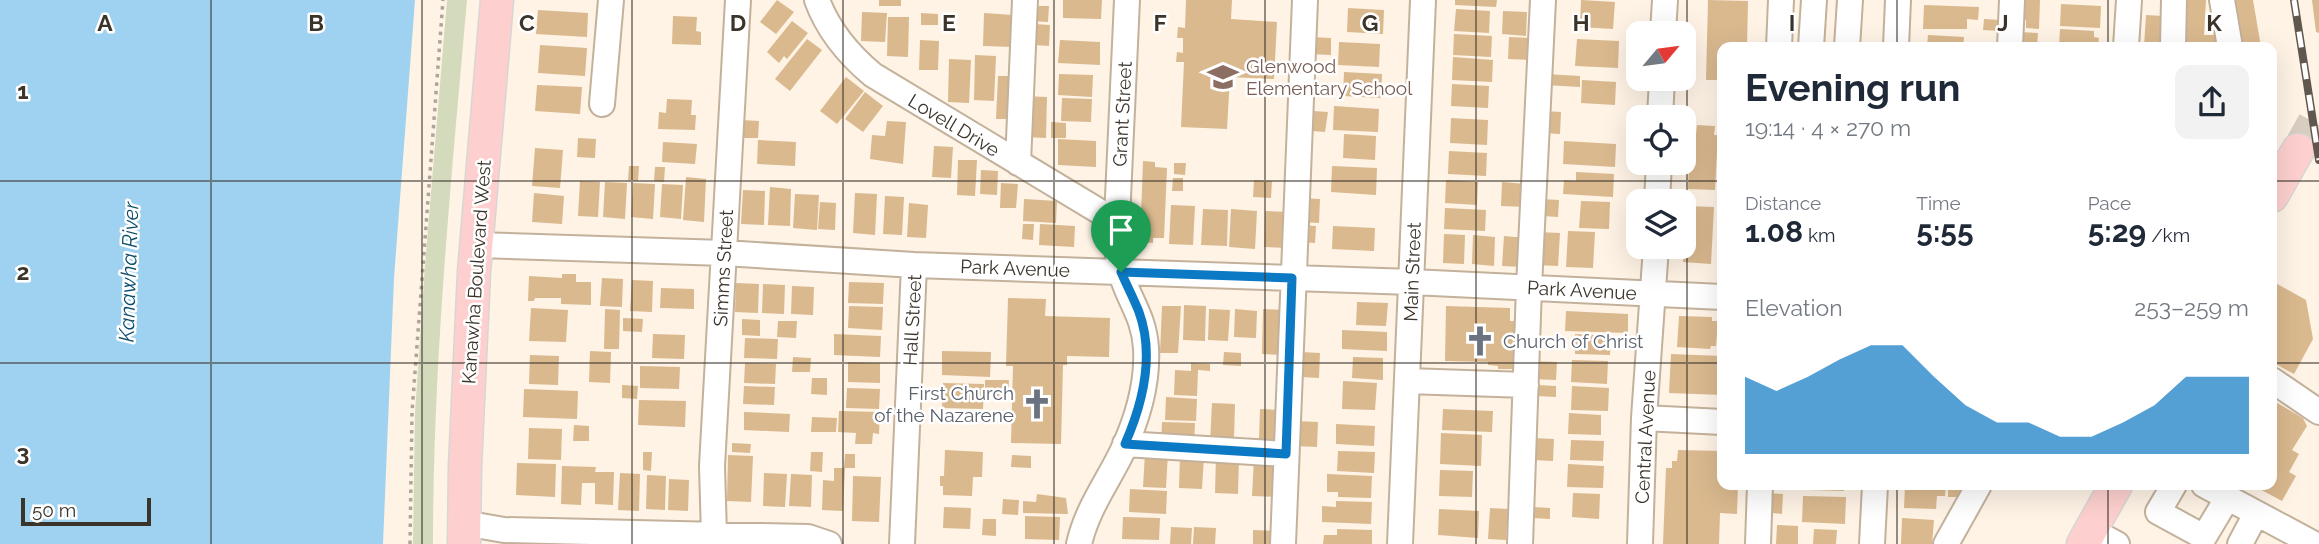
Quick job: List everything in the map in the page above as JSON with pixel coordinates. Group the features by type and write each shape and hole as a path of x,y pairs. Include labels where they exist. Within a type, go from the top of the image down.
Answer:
{"main road":[{"name":"Kanawha Boulevard West","path":"464,534 477,245 497,0"},
{"path":"2277,188 2298,150"},
{"path":"2097,539 2114,490"}],"street":[{"path":"602,104 611,0"},
{"name":"Simms Street","path":"725,539 712,466 738,0"},
{"name":"Lovell Drive","path":"817,0 833,33 856,61 873,75 1117,222"},
{"path":"1018,163 1026,0"},
{"name":"Grant Street","path":"1079,544 1090,511 1125,444 1143,391 1146,345 1139,310 1121,272 1116,241 1127,0"},
{"path":"1283,544 1305,0"},
{"name":"Main Street","path":"1400,544 1423,0"},
{"path":"1520,544 1529,288 1544,0"},
{"path":"1664,21 1665,0"},
{"path":"1779,42 1781,0"},
{"path":"1811,42 1814,0"},
{"path":"1847,42 1850,0"},
{"path":"1896,42 1898,0"},
{"path":"2010,42 2012,0"},
{"path":"2126,42 2129,0"},
{"path":"2173,42 2174,0"},
{"path":"2222,0 2229,42"},
{"name":"Park Avenue","path":"477,245 724,253 914,265 1412,282 1717,297"},
{"name":"Central Avenue","path":"1640,544 1644,418 1655,259"},
{"name":"Hall Street","path":"902,544 914,265"},
{"path":"1408,381 1526,386"},
{"path":"2277,383 2319,412"},
{"path":"1644,418 1717,422"},
{"path":"1125,444 1286,454"},
{"path":"1758,544 1760,490"},
{"path":"1872,544 1875,490"},
{"path":"1946,544 1976,490"},
{"path":"2171,490 2158,512 2204,537 2228,497"},
{"path":"2214,490 2314,544"},
{"path":"464,534 503,530 725,539 807,537 829,544"}],"path":[{"path":"410,544 413,399 443,0"}],"green space":[{"path":"447,0 467,0 440,340 433,544 413,544 415,413"}],"water":[{"name":"Kanawha River","path":"0,0 415,0 394,278 383,544 0,544"}],"building":[{"path":"777,0 794,12 776,34 760,22"},
{"path":"879,0 901,0 901,6 879,6"},
{"path":"1063,0 1102,0 1101,19 1063,18"},
{"path":"1186,0 1232,0 1231,19 1277,22 1274,79 1230,77 1227,129 1181,127 1184,62 1176,62 1177,52 1183,53 1183,38 1177,38 1178,27 1185,28"},
{"path":"1455,0 1497,0 1496,7 1455,5"},
{"path":"1581,0 1615,2 1613,29 1580,27"},
{"path":"1708,0 1748,1 1747,42 1717,42 1717,80 1706,80"},
{"path":"2017,0 2040,0 2039,29 2026,28 2026,20 2017,19"},
{"path":"2181,0 2206,0 2204,35 2220,35 2219,42 2179,42"},
{"path":"2232,0 2253,0 2260,42 2239,42"},
{"path":"2312,0 2319,0 2319,33 2316,32"},
{"path":"2061,4 2101,6 2100,28 2060,26"},
{"path":"1924,5 1979,7 1978,20 1967,19 1967,29 1923,29"},
{"path":"1030,6 1049,6 1048,22 1030,21"},
{"path":"1348,8 1384,10 1383,34 1347,32"},
{"path":"1456,9 1490,11 1489,33 1454,31"},
{"path":"538,10 588,13 587,37 536,34"},
{"path":"1503,11 1527,12 1526,36 1502,34"},
{"path":"862,12 887,13 885,42 861,41"},
{"path":"921,13 938,14 938,25 921,25"},
{"path":"984,13 1013,15 1012,47 983,46"},
{"path":"2146,15 2163,16 2161,42 2144,42"},
{"path":"673,16 697,17 696,31 701,32 701,45 672,44"},
{"path":"888,17 909,17 908,57 887,56"},
{"path":"1984,19 2000,20 2000,31 1983,30"},
{"path":"792,21 808,33 787,59 784,56 779,63 767,52"},
{"path":"1035,24 1050,25 1049,46 1034,45"},
{"path":"2060,29 2094,31 2094,37 2099,38 2099,42 2059,42"},
{"path":"2019,32 2038,33 2037,42 2019,42"},
{"path":"1454,34 1492,36 1491,57 1453,55"},
{"path":"1928,35 1964,37 1964,42 1927,42"},
{"path":"1310,37 1331,38 1331,55 1310,54"},
{"path":"1509,37 1532,38 1531,60 1508,59"},
{"path":"807,39 822,50 790,91 775,79"},
{"path":"1577,39 1619,41 1618,68 1575,66"},
{"path":"920,40 939,41 938,70 919,70"},
{"path":"1060,40 1100,42 1100,65 1058,63"},
{"path":"1339,42 1380,44 1379,67 1338,65"},
{"path":"540,45 587,48 585,76 538,73"},
{"path":"975,55 996,56 994,101 974,100"},
{"path":"1453,57 1493,60 1492,82 1452,80"},
{"path":"949,59 971,60 969,103 948,102"},
{"path":"1344,72 1382,74 1381,98 1343,96"},
{"path":"1059,74 1093,75 1092,97 1058,95"},
{"path":"1545,74 1580,76 1580,87 1544,85"},
{"path":"998,76 1016,76 1015,119 996,119"},
{"path":"846,77 864,91 837,124 820,111"},
{"path":"1582,80 1616,82 1615,105 1581,103"},
{"path":"1452,84 1489,86 1488,108 1451,106"},
{"path":"537,85 582,87 580,114 535,111"},
{"path":"865,92 883,106 863,132 845,119"},
{"path":"1025,96 1047,97 1046,138 1023,137"},
{"path":"1062,98 1092,99 1091,122 1061,121"},
{"path":"667,99 692,100 691,115 696,115 695,130 658,129 659,112 666,113"},
{"path":"1334,106 1379,109 1378,132 1333,130"},
{"path":"1313,111 1328,112 1325,132 1312,131"},
{"path":"1544,111 1561,112 1560,134 1542,133"},
{"path":"1451,118 1488,120 1487,145 1450,143"},
{"path":"741,120 759,121 758,138 740,138"},
{"path":"887,121 906,122 903,164 870,159 872,135 885,136"},
{"path":"1051,122 1066,123 1066,138 1051,138"},
{"path":"1697,125 1715,126 1715,190 1688,189 1689,175 1696,175"},
{"path":"1344,134 1376,136 1375,160 1343,158"},
{"path":"578,138 596,139 595,158 577,157"},
{"path":"1058,139 1096,141 1096,167 1058,165"},
{"path":"758,140 796,142 795,166 757,164"},
{"path":"1564,141 1616,144 1615,167 1563,164"},
{"path":"663,142 697,144 695,164 662,162"},
{"path":"934,146 953,147 951,178 932,177"},
{"path":"535,148 563,150 560,188 532,186"},
{"path":"1449,151 1487,153 1486,176 1448,174"},
{"path":"958,160 977,160 975,196 957,195"},
{"path":"1143,161 1155,162 1155,167 1167,168 1164,238 1153,238 1153,243 1140,242"},
{"path":"1174,163 1186,163 1185,175 1174,174"},
{"path":"629,166 639,166 638,181 628,180"},
{"path":"1332,166 1377,168 1376,195 1331,192"},
{"path":"655,167 665,167 664,182 654,181"},
{"path":"981,170 998,171 997,195 980,194"},
{"path":"1576,172 1614,174 1613,197 1563,194 1564,180 1576,181"},
{"path":"686,177 706,179 704,222 683,220"},
{"path":"1173,178 1183,178 1183,191 1172,191"},
{"path":"1254,180 1272,181 1271,198 1253,197"},
{"path":"1446,180 1478,182 1477,205 1445,203"},
{"path":"580,181 600,182 598,217 578,216"},
{"path":"605,182 627,183 625,219 603,217"},
{"path":"1502,182 1527,184 1526,207 1501,206"},
{"path":"633,183 655,184 653,219 631,217"},
{"path":"1001,183 1018,184 1016,208 1000,208"},
{"path":"662,184 683,185 681,219 660,217"},
{"path":"770,187 791,189 790,226 768,225"},
{"path":"743,190 765,191 764,225 741,224"},
{"path":"534,193 564,196 562,224 532,222"},
{"path":"855,193 877,194 875,235 853,233"},
{"path":"795,194 819,195 817,230 793,228"},
{"path":"885,196 904,197 902,235 883,234"},
{"path":"1301,198 1320,199 1319,223 1300,222"},
{"path":"1024,199 1057,201 1056,223 1023,221"},
{"path":"1542,199 1559,200 1558,217 1542,216"},
{"path":"1581,201 1610,202 1609,229 1579,228"},
{"path":"820,202 836,203 835,230 818,229"},
{"path":"909,203 928,205 926,238 907,237"},
{"path":"1171,205 1195,206 1193,245 1169,244"},
{"path":"1696,206 1714,207 1711,264 1683,262 1683,259 1696,259"},
{"path":"1445,208 1486,210 1485,231 1444,229"},
{"path":"1203,209 1228,210 1227,246 1201,245"},
{"path":"1231,209 1257,211 1255,249 1229,247"},
{"path":"1265,211 1289,212 1287,248 1264,247"},
{"path":"1023,224 1034,224 1033,240 1022,239"},
{"path":"1040,224 1075,226 1074,247 1039,245"},
{"path":"1301,225 1316,226 1315,243 1300,242"},
{"path":"1333,226 1375,228 1374,251 1332,249"},
{"path":"1568,231 1595,232 1593,268 1566,267"},
{"path":"1537,232 1560,233 1558,266 1536,265"},
{"path":"1444,234 1465,235 1464,264 1443,263"},
{"path":"1473,235 1495,237 1494,266 1472,264"},
{"path":"1504,236 1526,238 1524,267 1502,266"},
{"path":"562,274 576,274 576,282 591,282 591,305 561,304 561,298 535,298 534,301 528,301 529,276 562,278"},
{"path":"602,278 623,279 622,307 600,306"},
{"path":"632,280 653,281 652,312 630,311"},
{"path":"849,282 884,283 883,304 848,303"},
{"path":"736,283 759,284 758,313 735,312"},
{"path":"763,284 785,285 784,314 762,313"},
{"path":"2277,284 2306,300 2313,339 2294,374 2277,365"},
{"path":"792,286 814,287 813,315 791,314"},
{"path":"661,288 694,289 694,309 660,308"},
{"name":"First Church of the Nazarene","path":"1008,298 1046,299 1045,316 1110,318 1109,357 1067,356 1067,365 1063,365 1061,444 1011,443 1013,366 1006,366"},
{"path":"1357,302 1388,303 1386,326 1356,325"},
{"path":"1184,305 1206,306 1205,341 1183,340"},
{"path":"849,306 883,307 882,330 848,328"},
{"path":"1162,306 1181,306 1178,353 1160,353"},
{"name":"Church of Christ","path":"1446,306 1510,308 1510,321 1515,321 1514,369 1498,369 1498,366 1488,365 1488,362 1445,361"},
{"path":"531,308 568,310 566,342 529,341"},
{"path":"605,309 620,310 619,349 604,349"},
{"path":"1209,309 1230,310 1228,341 1208,340"},
{"path":"1235,309 1257,311 1256,338 1234,337"},
{"path":"1263,309 1284,310 1282,355 1262,354"},
{"path":"1566,311 1628,314 1628,333 1565,331"},
{"path":"1679,316 1712,317 1712,321 1717,321 1716,346 1711,346 1710,349 1677,347"},
{"path":"623,318 643,319 642,332 623,331"},
{"path":"742,319 760,320 760,336 742,335"},
{"path":"778,321 797,321 796,338 777,337"},
{"path":"1342,330 1387,332 1387,351 1342,349"},
{"path":"653,334 685,335 684,359 652,358"},
{"path":"834,334 881,336 880,357 834,355"},
{"path":"1575,334 1611,336 1610,355 1575,354"},
{"path":"745,338 778,339 777,359 744,358"},
{"path":"590,351 611,352 610,383 589,382"},
{"path":"942,351 991,352 990,377 942,375"},
{"path":"1224,352 1241,353 1241,366 1223,365"},
{"path":"1301,352 1320,353 1319,378 1300,377"},
{"path":"1671,354 1717,356 1717,395 1669,393"},
{"path":"530,355 559,356 558,385 529,384"},
{"path":"793,357 811,358 810,372 792,372"},
{"path":"1353,357 1383,358 1383,380 1352,378"},
{"path":"1572,360 1608,361 1607,384 1571,382"},
{"path":"1533,361 1557,362 1556,380 1532,379"},
{"path":"848,362 880,363 880,383 848,382"},
{"path":"745,363 776,364 775,384 744,383"},
{"path":"1191,363 1210,364 1210,371 1198,370 1197,396 1174,395 1175,370 1191,371"},
{"path":"640,366 680,367 679,389 640,388"},
{"path":"812,378 827,378 827,395 811,394"},
{"path":"985,380 1009,380 1008,397 985,396"},
{"path":"1343,381 1377,383 1375,410 1342,409"},
{"path":"943,383 984,384 983,409 942,408"},
{"path":"622,385 638,386 637,399 622,398"},
{"path":"1537,385 1556,386 1556,397 1537,396"},
{"path":"744,386 775,387 774,405 743,404"},
{"path":"1572,386 1609,388 1608,411 1571,410"},
{"path":"847,388 880,389 879,409 846,408"},
{"path":"524,389 578,391 577,419 523,417"},
{"path":"1166,397 1197,399 1196,421 1165,420"},
{"path":"639,400 686,401 685,427 638,425"},
{"path":"1212,403 1235,404 1234,439 1210,443"},
{"path":"2277,403 2303,418 2307,426 2292,450 2299,454 2289,472 2296,476 2282,501 2261,490 2277,490"},
{"path":"1260,409 1283,410 1282,447 1259,441"},
{"path":"1443,409 1493,411 1492,432 1442,430"},
{"path":"839,411 880,412 879,434 873,433 872,444 855,444 856,433 838,432"},
{"path":"744,412 790,414 789,432 744,430"},
{"path":"1569,413 1601,415 1601,435 1568,434"},
{"path":"812,417 837,418 836,432 811,432"},
{"path":"1295,421 1318,422 1317,447 1294,446"},
{"path":"1162,422 1195,423 1194,444 1161,443"},
{"path":"1336,424 1375,426 1374,446 1336,444"},
{"path":"574,425 589,426 589,441 573,441"},
{"path":"529,428 562,429 561,460 528,459"},
{"path":"1441,433 1482,435 1481,466 1440,464"},
{"path":"1534,438 1554,439 1553,461 1533,460"},
{"path":"1571,440 1604,441 1603,461 1570,460"},
{"path":"732,443 751,444 750,453 732,452"},
{"path":"945,450 983,452 982,477 973,477 972,496 943,495 940,476 944,476"},
{"path":"1678,450 1717,451 1717,490 1738,490 1737,514 1720,513 1719,544 1663,544 1666,468 1672,468 1672,461 1677,461"},
{"path":"1338,451 1375,452 1374,473 1337,471"},
{"path":"643,452 652,452 651,471 643,470"},
{"path":"811,452 823,452 822,472 810,471"},
{"path":"1145,453 1168,453 1166,488 1143,487"},
{"path":"845,454 855,454 855,468 844,468"},
{"path":"728,455 753,456 751,502 727,501"},
{"path":"1012,455 1031,456 1031,468 1011,467"},
{"path":"1180,455 1204,456 1202,489 1179,488"},
{"path":"1216,456 1239,457 1238,494 1215,493"},
{"path":"1254,458 1276,459 1275,497 1252,496"},
{"path":"517,463 556,464 555,497 516,495"},
{"path":"1568,464 1604,466 1603,488 1567,487"},
{"path":"562,466 596,467 595,472 614,472 613,505 595,504 595,483 582,483 581,505 561,504"},
{"path":"834,468 845,468 843,511 822,510 823,480 834,481"},
{"path":"1440,470 1473,471 1472,497 1439,496"},
{"path":"620,473 640,474 639,511 618,510"},
{"path":"764,473 787,474 785,507 763,506"},
{"path":"791,474 812,475 811,507 789,506"},
{"path":"1327,474 1372,476 1371,498 1338,497 1338,492 1327,492"},
{"path":"647,475 666,476 665,510 646,509"},
{"path":"853,476 881,477 879,522 852,521"},
{"path":"669,479 689,480 688,511 668,510"},
{"path":"1130,489 1167,491 1166,514 1129,512"},
{"path":"1905,490 1946,490 1945,496 1937,496 1936,509 1904,508"},
{"path":"1948,490 1966,490 1966,497 1948,497"},
{"path":"1573,493 1600,494 1599,519 1572,517"},
{"path":"1763,493 1783,494 1782,514 1763,509"},
{"path":"1037,494 1066,498 1068,514 1023,513 1023,501 1036,502"},
{"path":"1803,496 1846,497 1845,524 1802,522"},
{"path":"1003,499 1019,500 1018,515 1002,514"},
{"path":"1336,501 1372,502 1371,524 1322,522 1322,506 1336,507"},
{"path":"944,507 971,508 970,529 943,528"},
{"path":"1533,507 1550,508 1550,519 1533,518"},
{"path":"1490,508 1508,509 1506,540 1488,539"},
{"path":"1439,509 1479,511 1478,538 1438,535"},
{"path":"1025,516 1060,517 1059,540 1025,539"},
{"path":"1123,517 1160,518 1159,540 1122,539"},
{"path":"1902,518 1934,520 1932,544 1901,544"},
{"path":"983,519 996,519 996,536 982,535"},
{"path":"1777,525 1798,526 1798,544 1776,544"},
{"path":"1171,527 1192,528 1191,544 1170,544"},
{"path":"1194,527 1216,528 1215,544 1193,544"},
{"path":"1337,529 1372,530 1372,544 1323,544 1324,535 1337,535"},
{"path":"1814,529 1837,530 1836,544 1813,544"},
{"path":"1253,530 1279,531 1279,544 1253,544"}],"tunnel":[{"path":"2298,150 2319,112"}],"railway":[{"path":"2294,0 2319,160"}],"place":[{"name":"Glenwood Elementary School","path":"1223,77"},
{"name":"Church of Christ","path":"1480,341"},
{"name":"First Church of the Nazarene","path":"1037,404"}],"route":[{"path":"1121,272 1292,278 1286,454 1125,444 1143,391 1147,360 1139,310 1121,272"}]}
